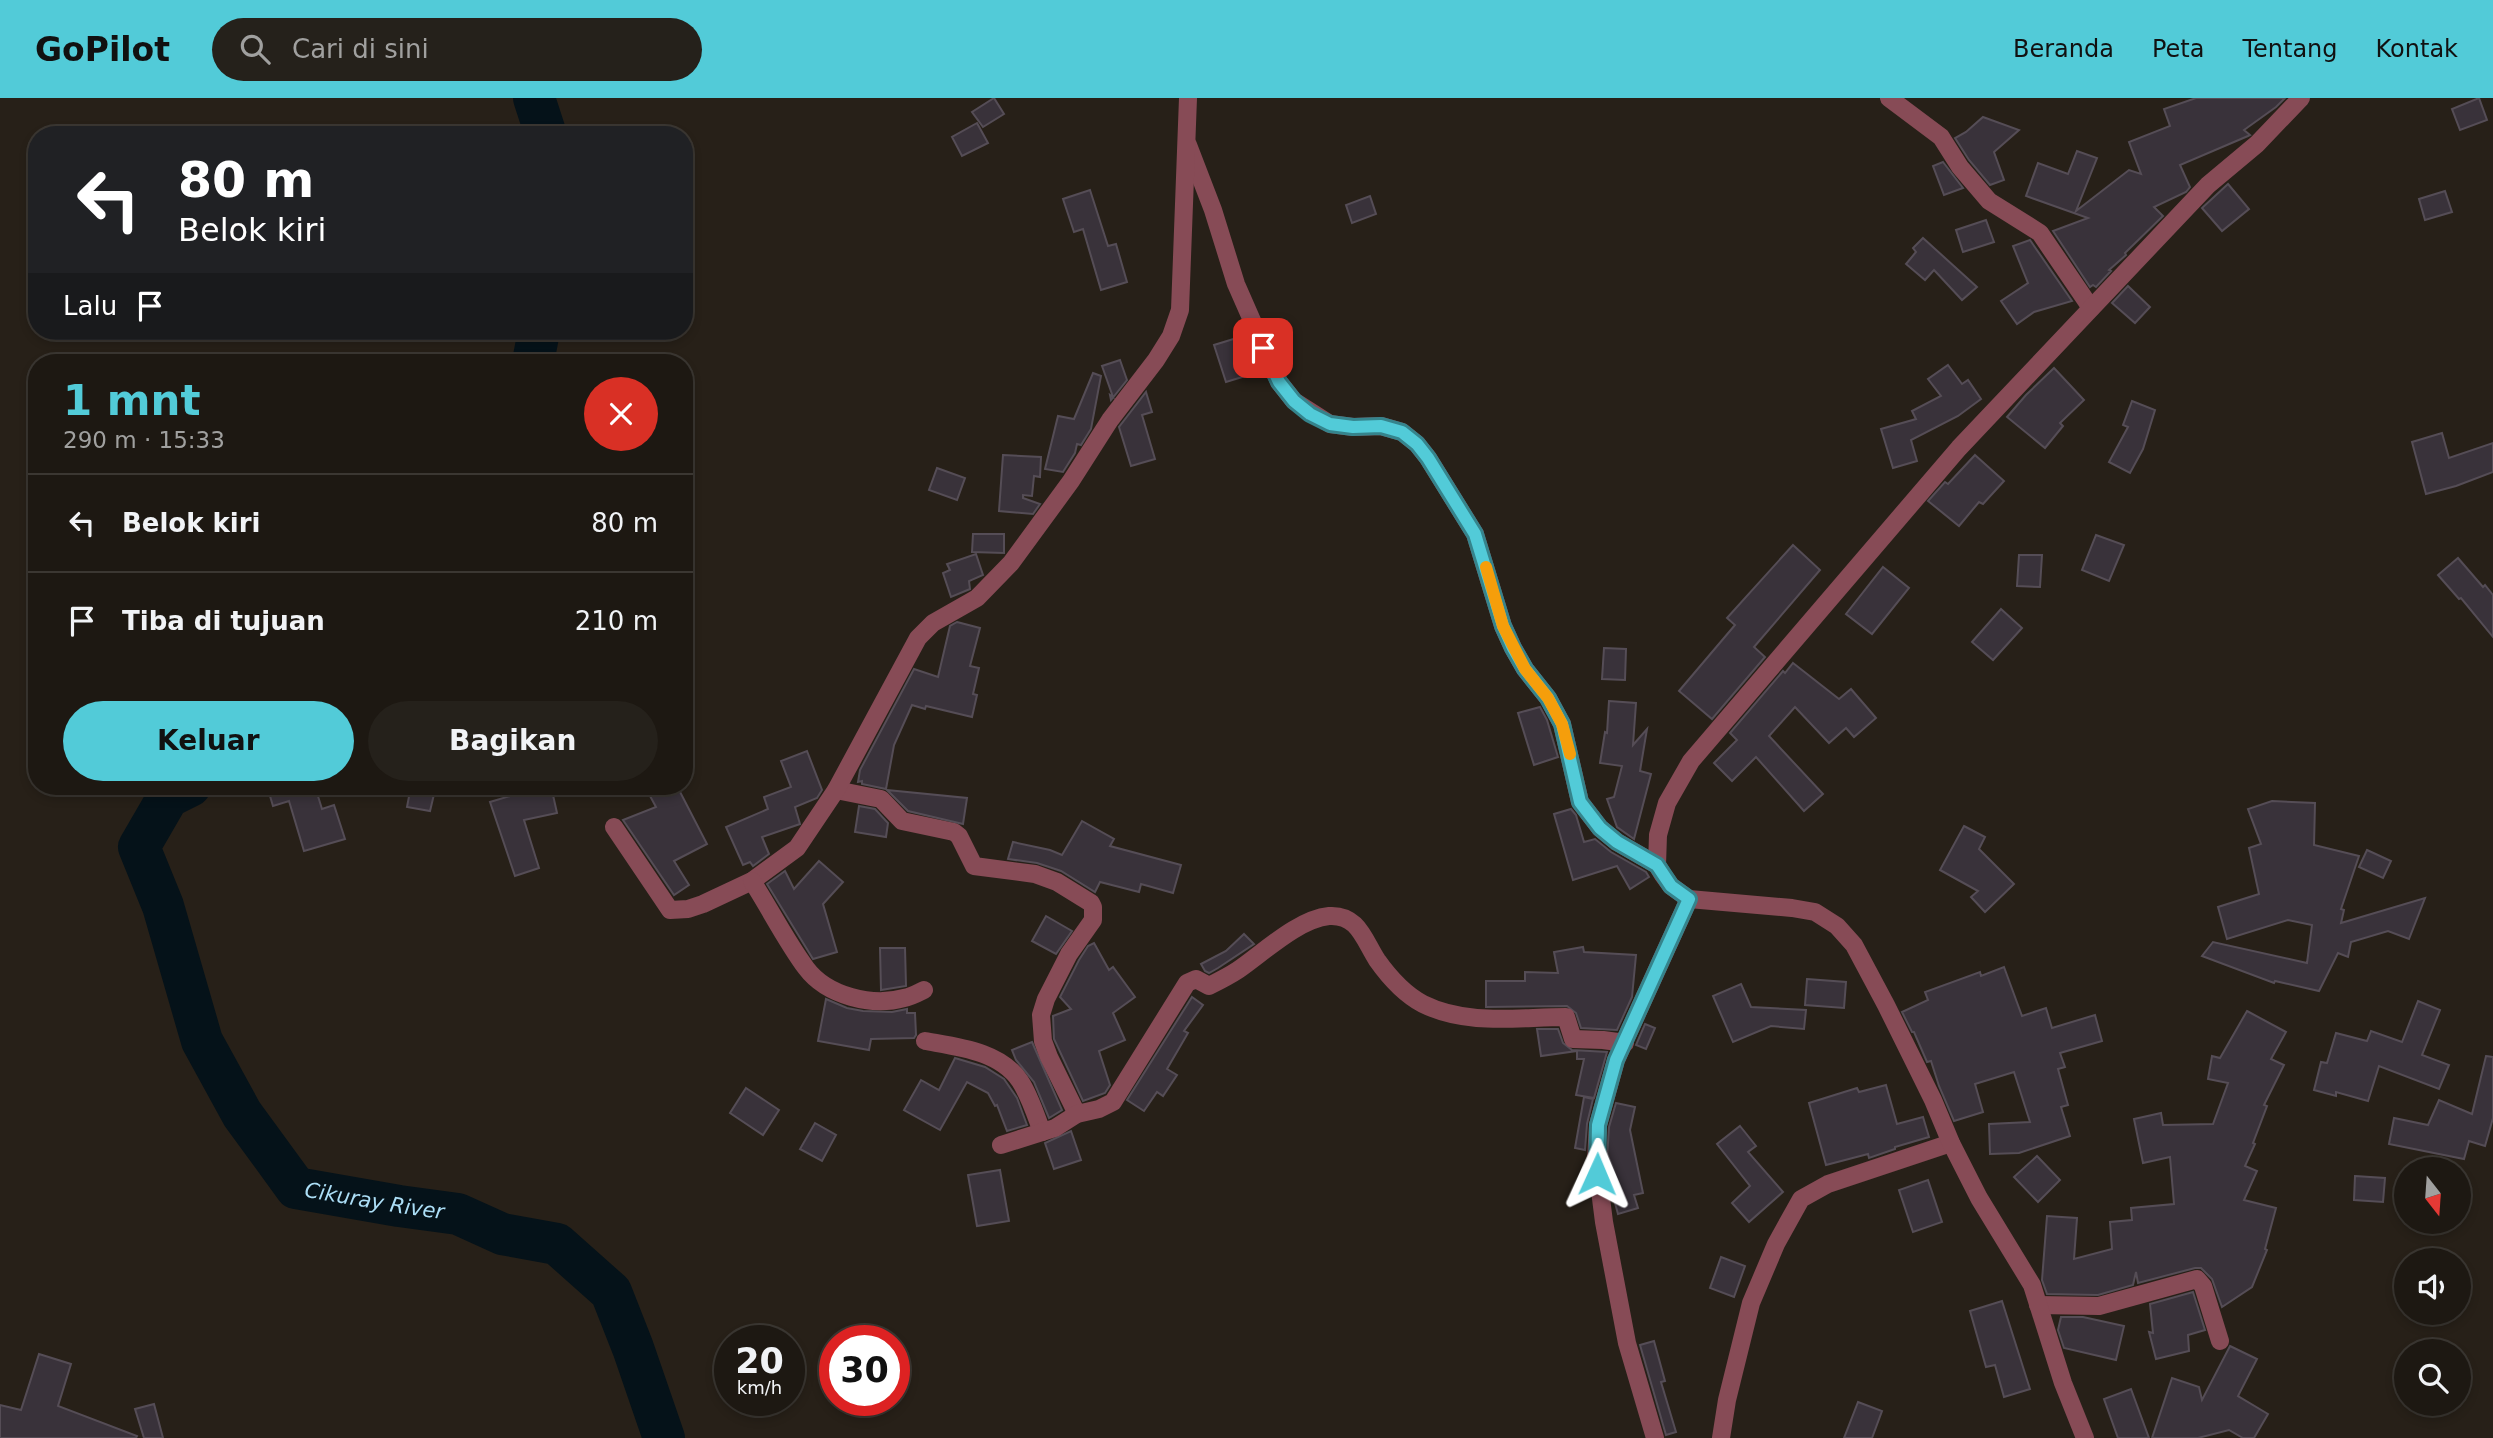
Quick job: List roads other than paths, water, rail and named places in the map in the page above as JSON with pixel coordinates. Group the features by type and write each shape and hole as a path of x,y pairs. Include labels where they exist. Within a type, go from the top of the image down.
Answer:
{"street":[{"path":"614,827 670,910 688,909 703,904 752,881 797,848 836,790 918,638 933,623 977,598 1011,563 1171,336 1180,310 1188,98"},
{"path":"1889,98 1941,137 1960,167 1989,201 2040,233 2091,308"},
{"path":"1657,865 1658,835 1667,803 1691,761 1959,448 2208,185 2257,144 2301,98"},
{"path":"1185,139 1213,210 1236,284 1279,382 1294,401 1330,424 1381,426 1402,432 1417,444 1475,534 1503,626 1525,669 1548,698 1562,724 1580,802 1600,828 1617,842 1657,865 1671,886 1689,899 1815,912 1837,926 1854,945 1933,1100 1979,1198 2027,1276 2085,1438"},
{"path":"836,790 881,799 902,821 954,832 959,836 974,866 1035,874 1058,882 1091,903 1093,920 1069,954 1046,999 1041,1016 1043,1041 1049,1058 1077,1114"},
{"path":"752,881 806,969 828,987 860,999 881,1001 904,999 924,990"},
{"path":"1655,1438 1627,1343 1604,1222 1596,1159 1602,1109 1616,1060 1689,899"},
{"path":"1001,1145 1062,1125 1077,1114 1113,1102 1187,983 1196,979 1209,986 1236,971 1302,925 1330,916 1353,922 1399,987 1424,1005 1476,1019 1566,1017 1573,1039 1625,1043"},
{"path":"925,1041 971,1050 1009,1069 1022,1084 1042,1132"},
{"path":"1721,1438 1727,1400 1751,1303 1776,1244 1801,1199 1828,1184 1951,1143"},
{"path":"2038,1305 2099,1306 2197,1279 2203,1286 2220,1340"}],"waterway":[{"name":"Cikuray River","path":"534,98 543,126"},
{"name":"Cikuray River","path":"535,354 537,340"},
{"name":"Cikuray River","path":"172,795 168,797 139,847 163,906 202,1041 242,1114 296,1188 458,1214 502,1234 557,1244 611,1292 664,1438"}]}
